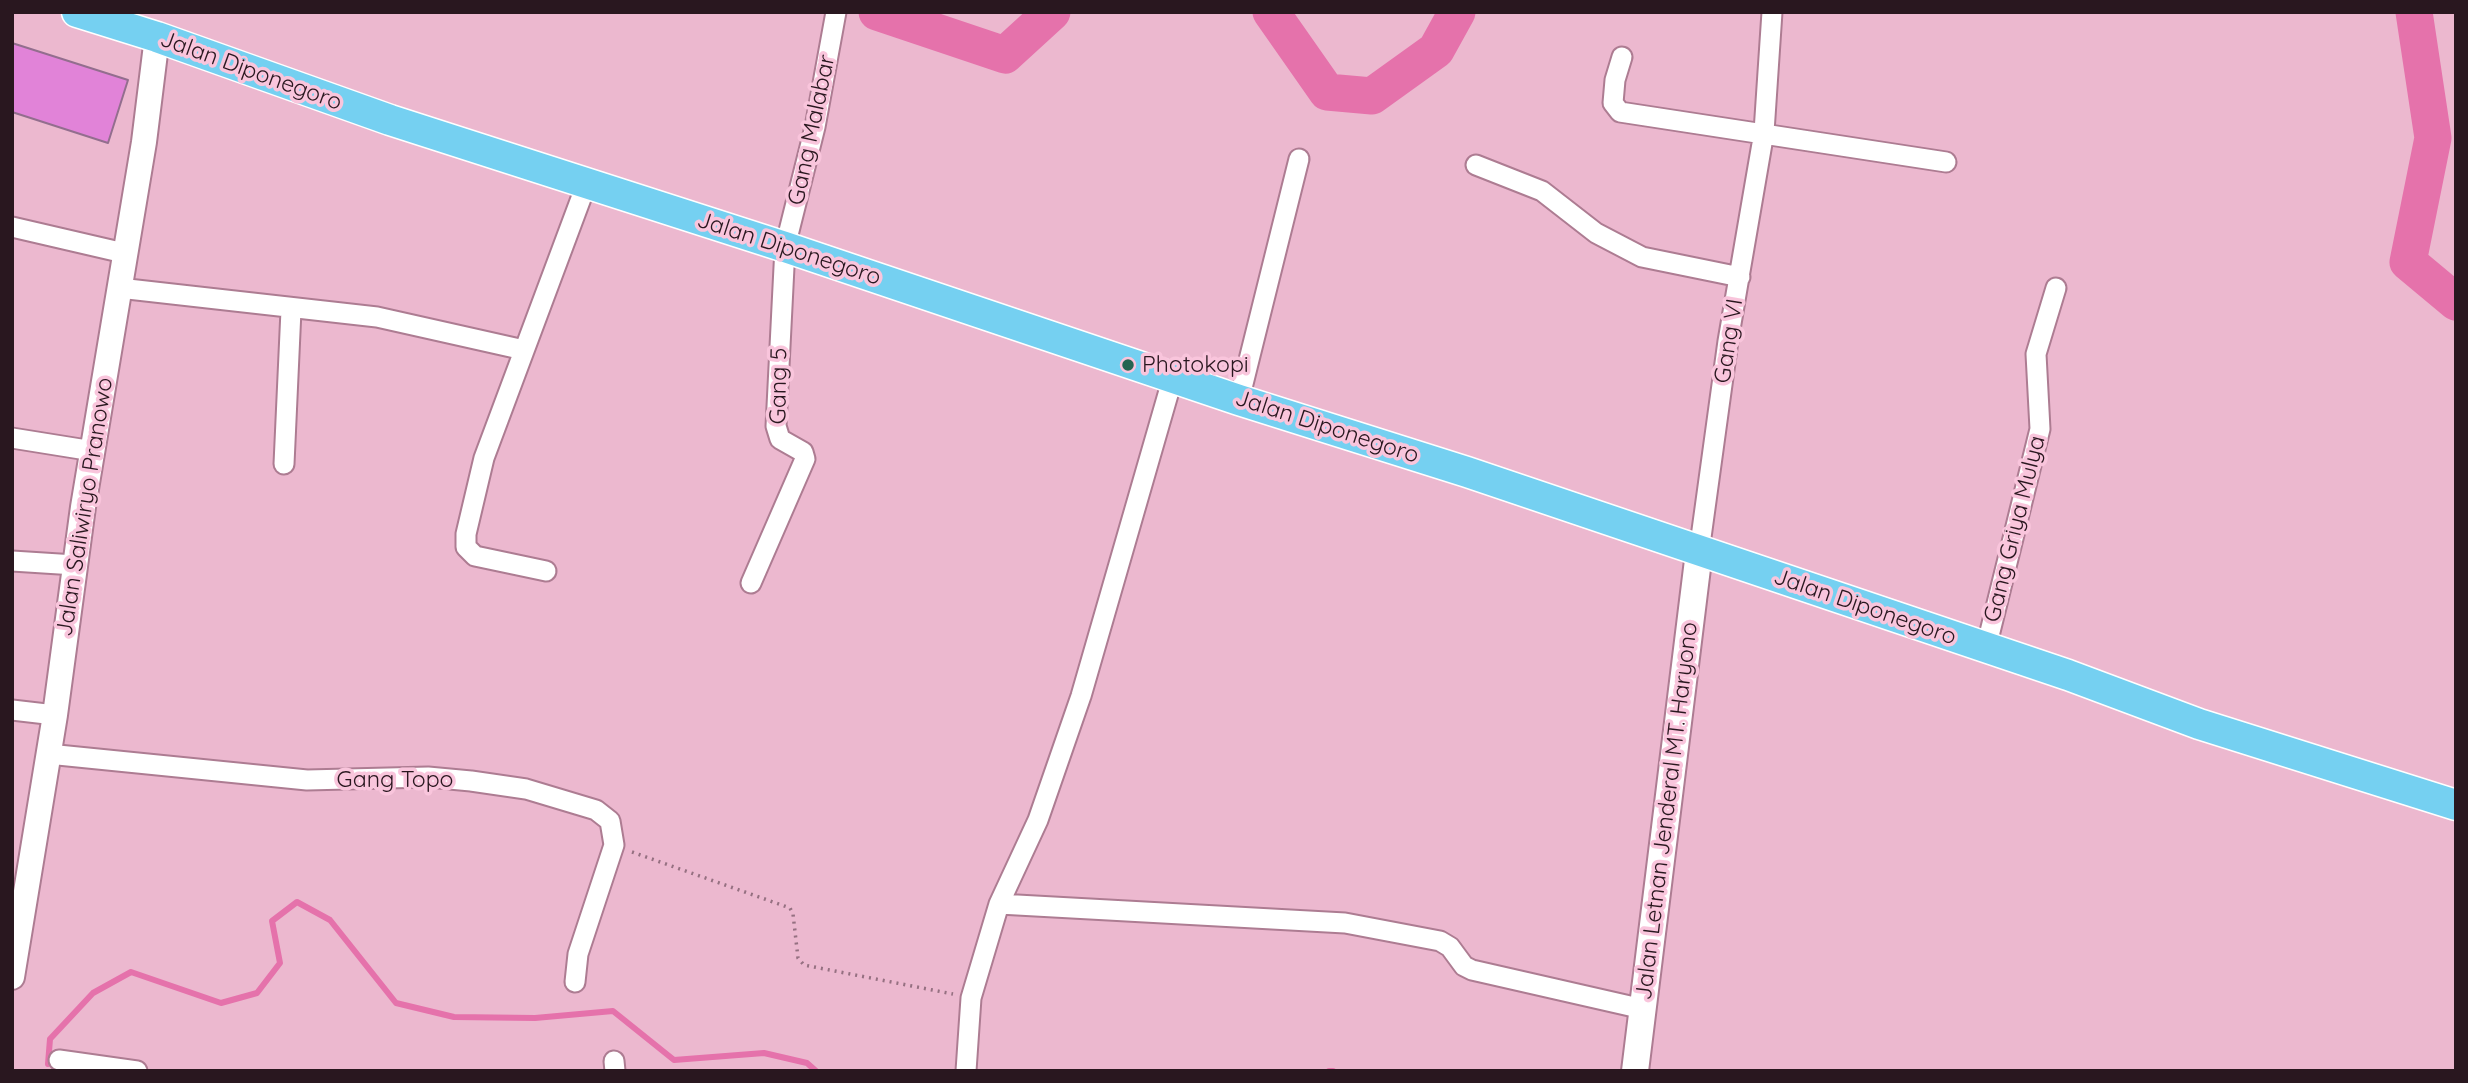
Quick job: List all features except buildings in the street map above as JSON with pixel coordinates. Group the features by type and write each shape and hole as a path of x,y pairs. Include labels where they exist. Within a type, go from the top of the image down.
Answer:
{"main road":[{"name":"Jalan Diponegoro","path":"78,12 158,37 390,120 785,247 1239,400 1467,472 1986,648 2199,724 2456,806"},
{"name":"Jalan Letnan Jenderal MT. Haryono","path":"1635,1071 1699,552"}],"street":[{"name":"Gang Malabar","path":"785,247 815,127 836,12"},
{"name":"Gang VI","path":"1699,552 1764,132 1772,12"},
{"name":"Jalan Saliwiryo Pranowo","path":"12,976 55,715 75,565 144,142 158,37"},
{"path":"1622,57 1615,80 1613,103 1620,112 1946,162"},
{"path":"1239,400 1299,159"},
{"path":"1476,165 1542,191 1596,233 1642,257 1740,277"},
{"path":"546,571 475,556 466,547 466,534 484,458 586,185"},
{"path":"12,227 124,253"},
{"name":"Gang 5","path":"751,583 805,459 803,452 779,439 776,426 785,247"},
{"path":"119,288 291,310 377,317 524,350"},
{"name":"Gang Griya Mulya","path":"1986,648 2040,429 2036,354 2056,288"},
{"path":"284,464 291,310"},
{"path":"966,1071 971,998 999,904 1038,820 1081,696 1173,377"},
{"path":"12,438 93,451"},
{"path":"12,561 75,565"},
{"path":"12,710 55,715"},
{"name":"Gang Topo","path":"48,754 307,780 366,781 428,776 526,789 561,797 604,814 613,828 614,845"},
{"path":"575,982 578,954 614,845"},
{"path":"999,904 1345,923 1440,941 1450,947 1459,962 1472,970 1643,1009"},
{"path":"59,1060 127,1070"}],"path":[{"path":"614,845 790,908 798,958 804,965 971,998"}],"waterway":[{"path":"877,12 1005,55 1052,12"},
{"path":"1271,12 1327,92 1372,96 1436,50 1457,12"},
{"path":"2414,12 2433,138 2408,262 2456,302"},
{"path":"48,1064 50,1039 93,993 131,972 221,1003 257,993 280,963 272,921 297,902 330,920 396,1003 454,1017 535,1018 613,1011 674,1060 764,1053 807,1063 816,1071"}],"place":[{"name":"Photokopi","path":"1128,365"}]}
